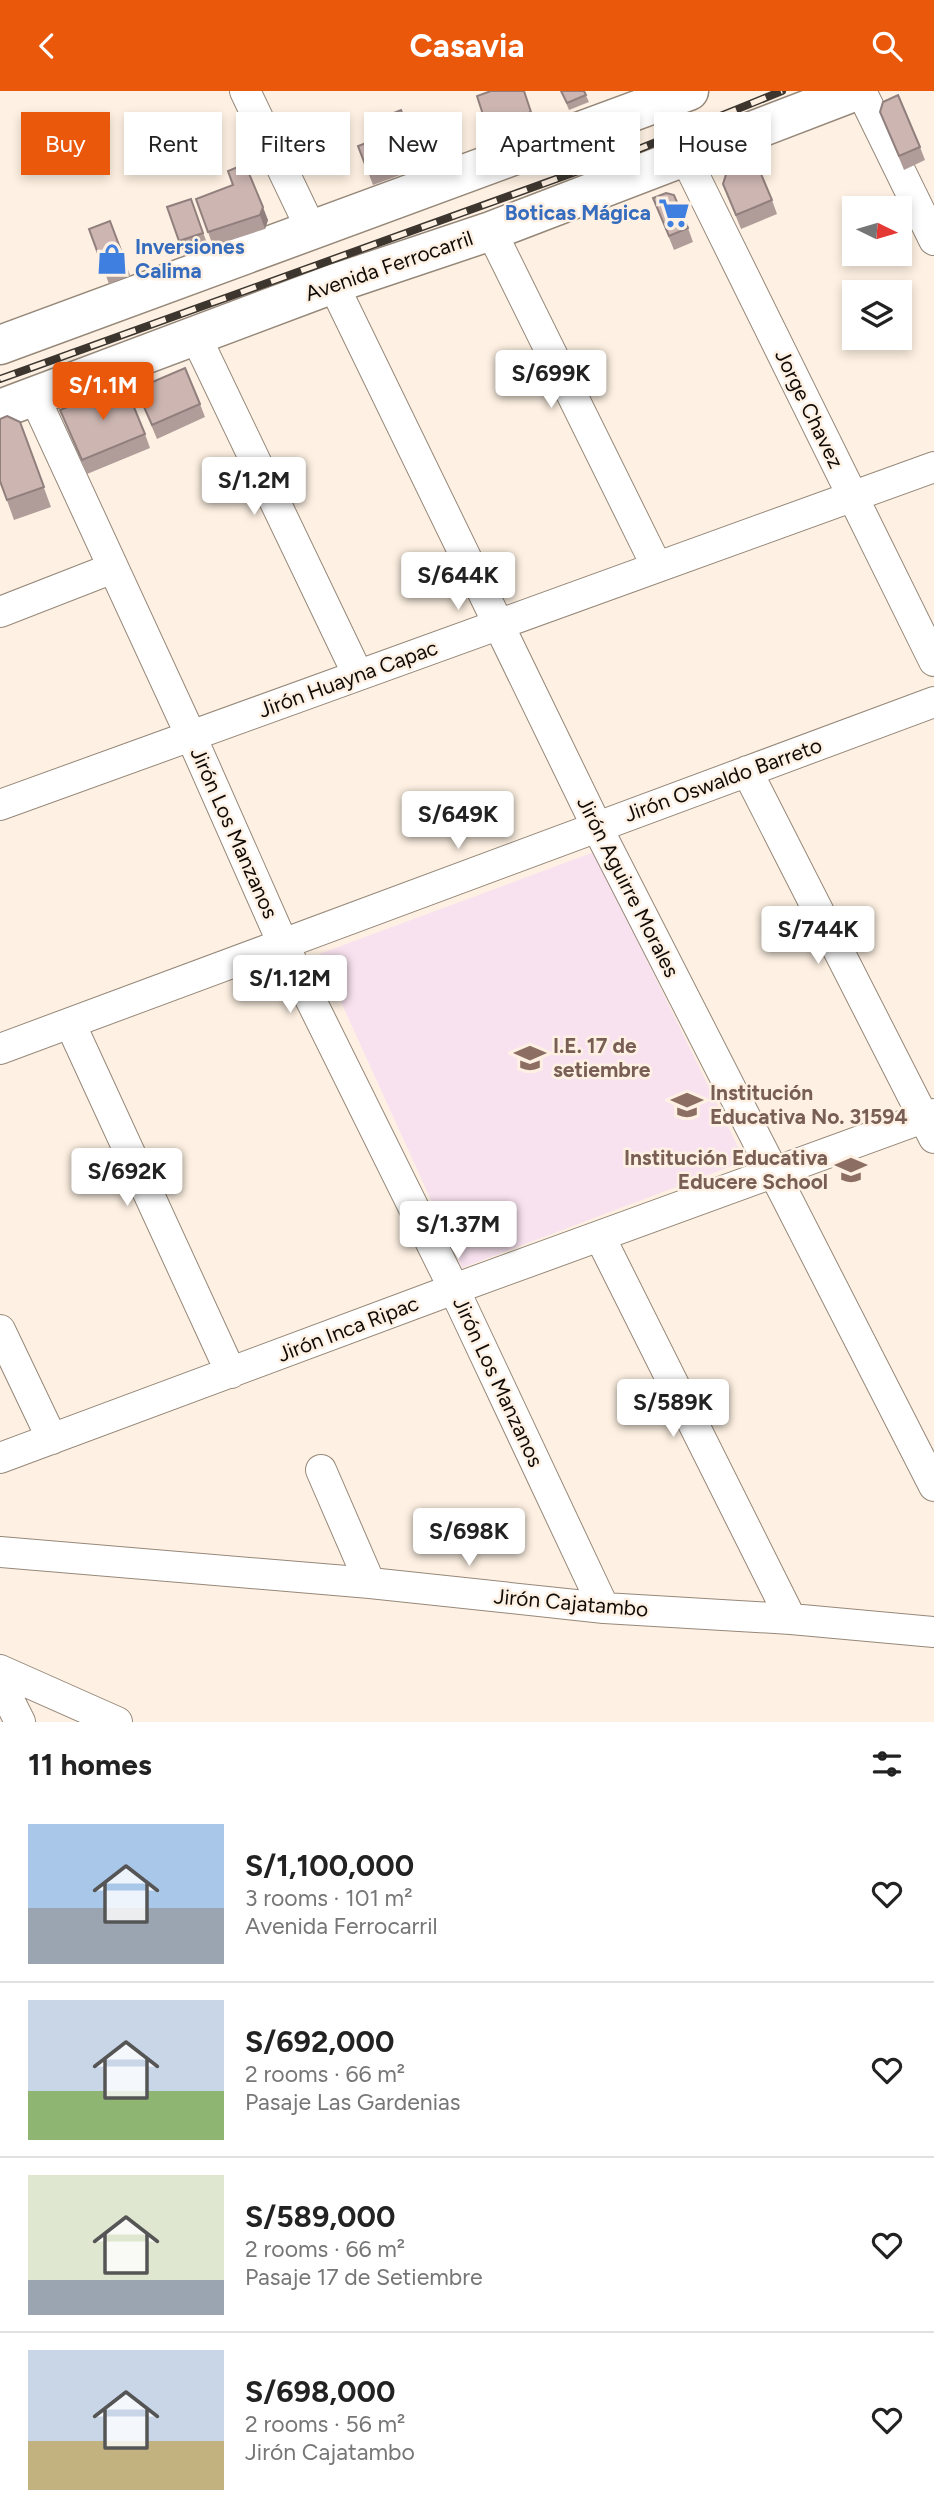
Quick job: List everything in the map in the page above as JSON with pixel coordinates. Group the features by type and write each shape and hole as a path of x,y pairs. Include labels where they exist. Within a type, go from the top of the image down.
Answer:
{"main road":[{"name":"Avenida Ferrocarril","path":"771,124 859,91"},
{"path":"3,338 312,231 664,96"},
{"name":"Avenida Ferrocarril","path":"17,403 333,284 491,231 654,169"}],"street":[{"path":"245,91 312,231"},
{"path":"859,91 934,240"},
{"name":"Jorge Chavez","path":"694,175 934,661"},
{"path":"491,231 657,567"},
{"name":"Jirón Aguirre Morales","path":"333,284 597,827 934,1486"},
{"path":"196,337 358,675"},
{"name":"Jirón Los Manzanos","path":"17,403 113,568 283,944 454,1289 604,1608"},
{"name":"Jirón Huayna Capac","path":"0,805 934,467"},
{"path":"0,612 113,568"},
{"name":"Jirón Oswaldo Barreto","path":"0,1049 934,702"},
{"path":"747,771 931,1123"},
{"path":"70,1023 231,1373"},
{"name":"Jirón Inca Ripac","path":"0,1458 774,1173 931,1123"},
{"path":"600,1237 791,1619"},
{"path":"0,1331 52,1439"},
{"path":"321,1470 370,1583"},
{"name":"Jirón Cajatambo","path":"0,1552 370,1583 604,1608 791,1619 934,1632"},
{"path":"0,1669 117,1722"},
{"path":"0,1682 20,1722"}],"shaded area":[{"name":"I.E. 17 de setiembre","path":"594,852 745,1161 462,1268 319,954"}],"building":[{"path":"491,91 524,91 531,112 482,112 477,96"},
{"path":"561,91 584,91 586,95 567,103"},
{"path":"898,95 920,147 899,156 880,112 883,102"},
{"path":"364,144 364,162 358,146"},
{"path":"236,168 236,175 250,175 263,207 260,215 208,232 196,199 233,185 228,171"},
{"path":"726,175 761,175 772,200 736,215 723,184"},
{"path":"666,193 674,195 688,228 669,236 653,198"},
{"path":"191,199 203,233 179,241 167,207"},
{"name":"Inversiones Calima","path":"110,221 125,261 104,270 89,229"},
{"path":"185,368 200,404 152,425 136,389"},
{"path":"124,383 145,434 82,460 60,410"},
{"path":"7,416 20,422 44,487 7,500 0,481 0,419"}],"railway":[{"path":"0,379 634,151 782,91"}],"place":[{"name":"Boticas Mágica","path":"674,213"},
{"name":"Inversiones Calima","path":"112,259"},
{"name":"I.E. 17 de setiembre","path":"530,1058"},
{"name":"Institución Educativa No. 31594","path":"687,1105"},
{"name":"Institución Educativa Educere School","path":"851,1170"}]}
